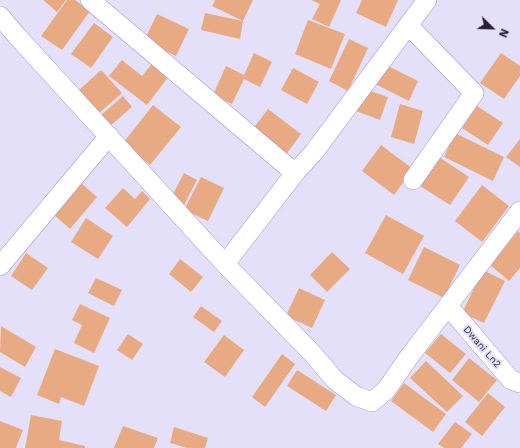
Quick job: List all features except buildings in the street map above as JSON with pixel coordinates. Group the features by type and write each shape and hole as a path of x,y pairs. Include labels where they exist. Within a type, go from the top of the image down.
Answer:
{"street":[{"path":"90,0 295,173"},
{"path":"225,264 295,173 314,152 426,0"},
{"path":"0,16 225,264 312,353 335,380 356,396 372,402 386,390 409,357 520,211"},
{"path":"408,25 474,93 413,180"},
{"path":"0,266 109,136"},
{"name":"Dwani Ln2","path":"448,306 511,380 520,383"}]}
